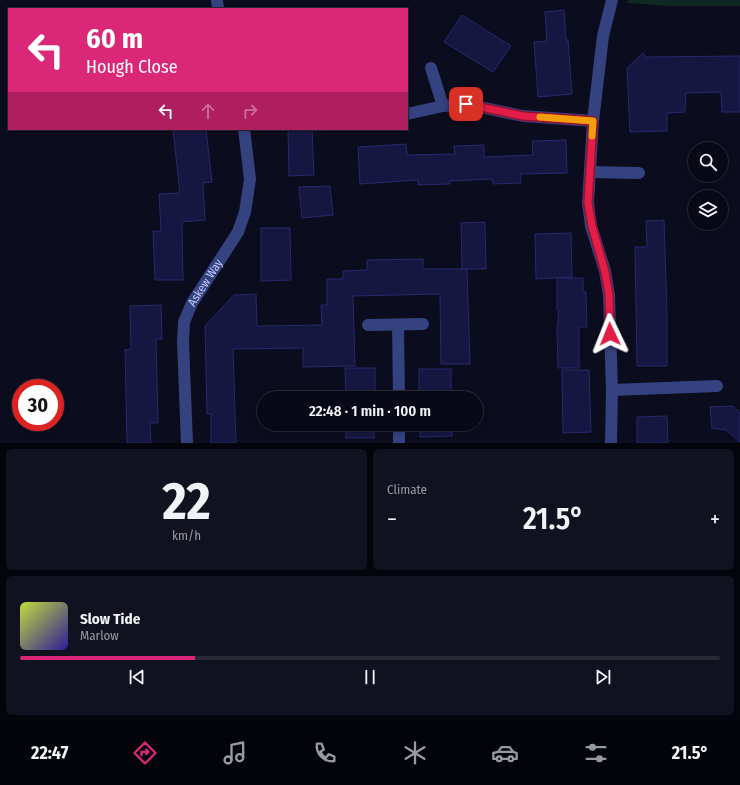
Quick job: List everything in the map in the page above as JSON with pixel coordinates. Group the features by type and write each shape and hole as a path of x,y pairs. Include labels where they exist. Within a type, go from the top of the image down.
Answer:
{"street":[{"path":"611,443 612,390 609,295 605,272 592,226 588,203 593,121 602,36 612,0"},
{"path":"432,68 443,106"},
{"path":"408,114 443,106 466,104 523,116 593,121"},
{"name":"Askew Way","path":"187,443 183,342 184,322 192,304 238,232 245,212 250,180 244,130"},
{"path":"590,172 639,173"},
{"path":"398,324 399,391"},
{"path":"368,325 423,324"},
{"path":"612,390 718,386"},
{"path":"399,431 399,443"}],"green space":[{"path":"628,0 740,0 740,6 668,6 627,3"}],"building":[{"path":"564,10 572,94 538,97 534,42 547,41 545,12"},
{"path":"462,15 511,46 493,72 444,42"},
{"path":"643,53 646,57 740,56 740,112 722,112 721,92 686,93 685,112 667,113 667,131 630,132 627,68"},
{"path":"173,130 206,130 212,182 203,183 205,220 182,222 183,280 155,280 153,231 161,231 159,194 180,193"},
{"path":"288,130 312,130 314,175 289,176"},
{"path":"566,140 567,173 520,174 521,183 493,184 492,179 450,181 450,184 418,185 418,180 360,184 358,147 406,144 407,155 455,154 454,146 484,145 484,157 533,155 532,141"},
{"path":"330,186 333,215 302,218 299,187"},
{"path":"664,220 667,366 637,366 635,247 647,247 646,221"},
{"path":"485,222 486,269 462,269 461,223"},
{"path":"261,228 290,228 291,280 261,281"},
{"path":"571,233 572,277 536,279 535,234"},
{"path":"423,259 423,269 467,269 470,364 441,364 440,294 353,296 355,366 303,367 303,348 233,349 236,443 211,443 211,414 207,414 205,326 234,295 256,294 257,326 322,325 321,305 327,305 327,279 343,279 343,271 367,270 367,260"},
{"path":"557,278 583,278 583,292 586,292 587,327 579,327 579,368 558,368 557,330 559,310 557,310"},
{"path":"161,305 162,339 156,339 158,423 150,423 151,443 127,443 125,350 131,349 130,306"},
{"path":"345,368 375,368 375,391 346,391"},
{"path":"419,369 451,369 451,391 419,391"},
{"path":"562,370 589,370 591,432 563,433"},
{"path":"733,406 740,413 740,442 726,430 712,428 710,407"},
{"path":"667,416 668,443 637,443 637,417"},
{"path":"346,431 374,431 374,438 346,438"},
{"path":"420,431 452,431 452,436 420,437"}],"slow traffic":[{"path":"540,117 593,121 592,136"}],"route":[{"path":"466,104 523,116 593,121 588,203 598,251 605,272 609,295 610,334"}]}
